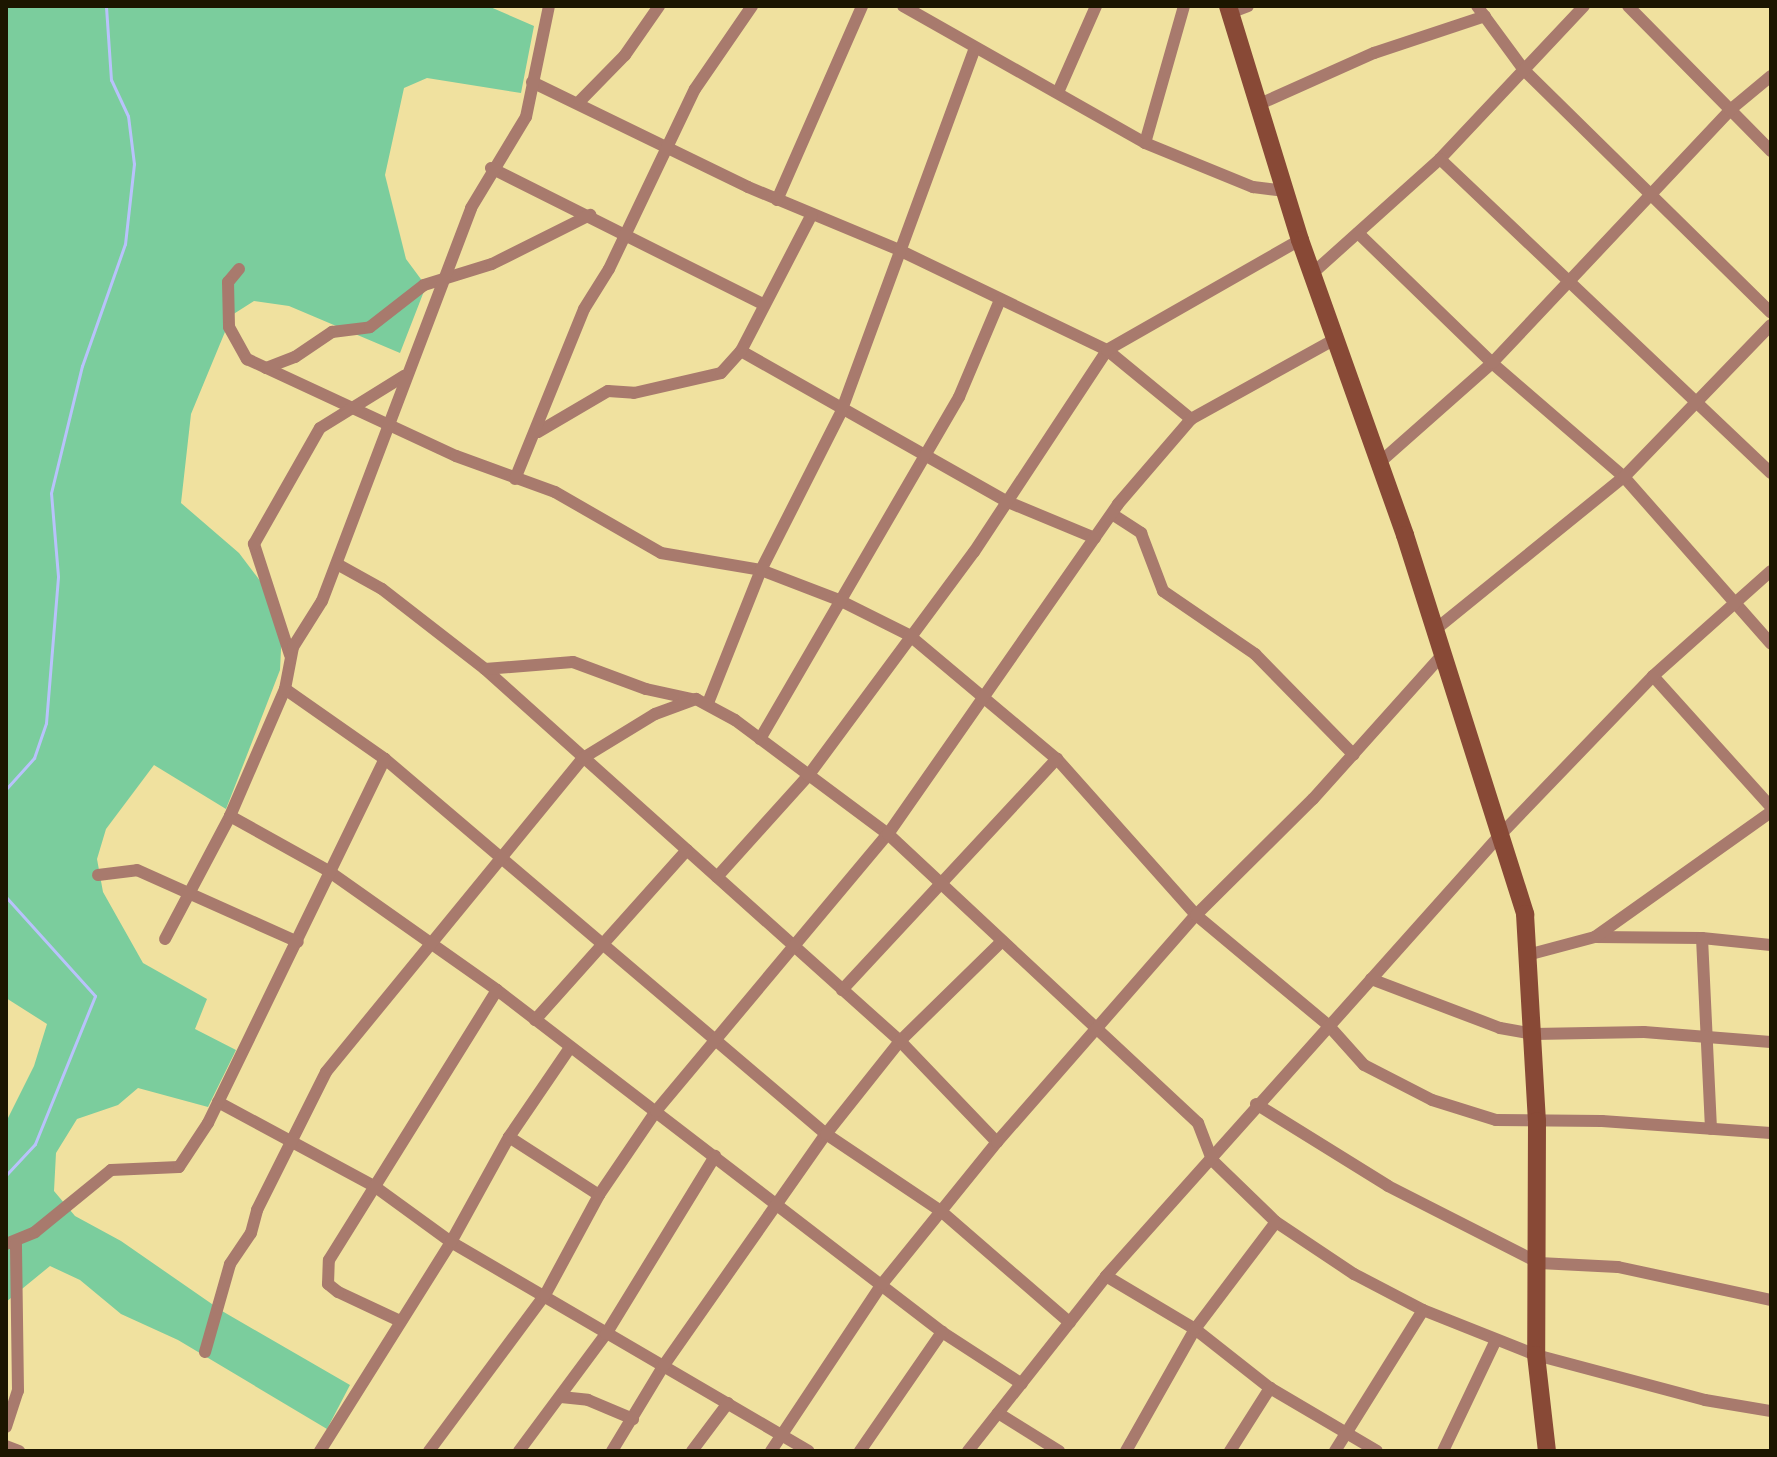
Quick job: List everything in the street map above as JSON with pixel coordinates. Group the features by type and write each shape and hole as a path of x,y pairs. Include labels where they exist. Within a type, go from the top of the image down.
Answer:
{"street":[{"path":"165,939 230,816 285,689 290,655 337,564 391,425 404,376 441,278 491,168 521,127 549,6"},
{"path":"579,102 625,55 659,6"},
{"path":"515,479 538,432 584,309 609,269 623,231 695,89 752,6"},
{"path":"777,200 862,6"},
{"path":"903,6 975,48 1059,90 1145,143 1253,187 1284,191"},
{"path":"1059,90 1096,6"},
{"path":"1145,143 1184,6"},
{"path":"1248,6 1229,9 1262,103 1284,191 1436,629 1516,873 1531,954 1539,1263 1536,1355 1548,1451"},
{"path":"1314,272 1440,159 1584,6"},
{"path":"1628,6 1771,151"},
{"path":"1262,103 1374,53 1481,11 1524,70 1653,192 1771,313"},
{"path":"702,701 761,570 841,412 975,48"},
{"path":"1379,463 1492,363 1730,110 1771,76"},
{"path":"532,82 777,200 899,250 1107,350 1191,419"},
{"path":"1440,159 1771,473"},
{"path":"491,168 623,231 761,303"},
{"path":"538,432 608,391 649,391 721,373 741,351 761,303 812,214"},
{"path":"266,368 295,357 332,332 370,327 405,297 441,278 492,264 590,215"},
{"path":"1358,233 1492,363 1624,477 1771,644"},
{"path":"717,877 808,776 1008,502 1107,350 1300,240"},
{"path":"239,269 228,282 229,327 238,350 266,368 515,479 567,498 661,553 761,570 839,600 909,635 1057,759 1196,915 1329,1026 1364,1065 1432,1100 1496,1120 1771,1133"},
{"path":"760,739 959,397 1000,300"},
{"path":"1436,629 1624,477 1771,325"},
{"path":"429,1451 545,1295 599,1195 656,1111 714,1038 888,834 1112,514 1191,419 1337,338"},
{"path":"741,351 841,412 924,454 1008,502 1095,538"},
{"path":"290,655 254,544 313,437 404,376"},
{"path":"1112,514 1141,533 1163,591 1255,654 1354,755"},
{"path":"337,564 382,589 485,669 900,1041 997,1142"},
{"path":"968,1451 1106,1276 1212,1160 1256,1104 1502,833 1653,676 1771,571"},
{"path":"771,1451 882,1284 997,1142 1196,915 1354,755 1444,653"},
{"path":"485,669 573,662 646,689 702,701 760,739 888,834 1198,1123 1212,1160 1276,1222 1354,1274 1423,1310 1495,1342 1705,1400 1771,1411"},
{"path":"1595,937 1771,810 1653,676"},
{"path":"285,689 385,759 503,856 602,947 826,1134 942,1212 1070,1323"},
{"path":"205,1352 228,1270 251,1233 290,1142 326,1072 427,942 583,758 655,714 702,701"},
{"path":"6,1427 14,1412 11,1244 111,1170 179,1167 218,1102 298,942 327,870 385,759"},
{"path":"842,990 1057,759"},
{"path":"230,816 327,870 497,990 569,1049 777,1202 942,1332 1022,1384"},
{"path":"535,1020 687,850"},
{"path":"98,875 137,870 298,942"},
{"path":"1531,954 1595,937 1702,938 1771,945"},
{"path":"1702,938 1704,1037 1711,1129"},
{"path":"612,1451 664,1365 826,1134 900,1041 1002,941"},
{"path":"1371,979 1500,1028 1534,1034 1704,1037 1771,1042"},
{"path":"400,1321 338,1292 326,1274 374,1186 497,990"},
{"path":"320,1451 451,1242 509,1137 569,1049"},
{"path":"218,1102 374,1186 451,1242 808,1451"},
{"path":"1256,1104 1388,1186 1539,1263 1618,1267 1771,1300"},
{"path":"509,1137 599,1195"},
{"path":"519,1451 606,1334 715,1156"},
{"path":"1126,1451 1195,1329 1276,1222"},
{"path":"1106,1276 1195,1329 1270,1388 1377,1451"},
{"path":"1335,1451 1423,1310"},
{"path":"860,1451 942,1332"},
{"path":"1443,1451 1495,1342"},
{"path":"1230,1451 1270,1388"},
{"path":"561,1397 588,1400 633,1419"},
{"path":"692,1451 728,1403"},
{"path":"998,1413 1059,1451"},
{"path":"6,1446 19,1451"}],"green space":[{"path":"6,6 488,6 534,26 521,93 427,78 404,88 385,175 406,259 426,286 400,353 289,306 254,301 232,315 191,414 181,503 239,553 261,582 282,629 280,670 226,809 154,765 106,829 97,859 103,892 143,963 207,999 195,1029 236,1050 208,1107 138,1088 118,1105 77,1119 56,1153 54,1191 75,1216 121,1241 222,1311 350,1385 327,1429 178,1340 121,1314 80,1280 50,1266 6,1302 6,1122 34,1066 47,1024 6,998"}],"waterway":[{"path":"6,789 34,758 46,723 58,576 51,493 82,366 125,244 134,164 128,116 111,80 106,6"},
{"path":"6,897 95,996 35,1144 6,1175"}]}
